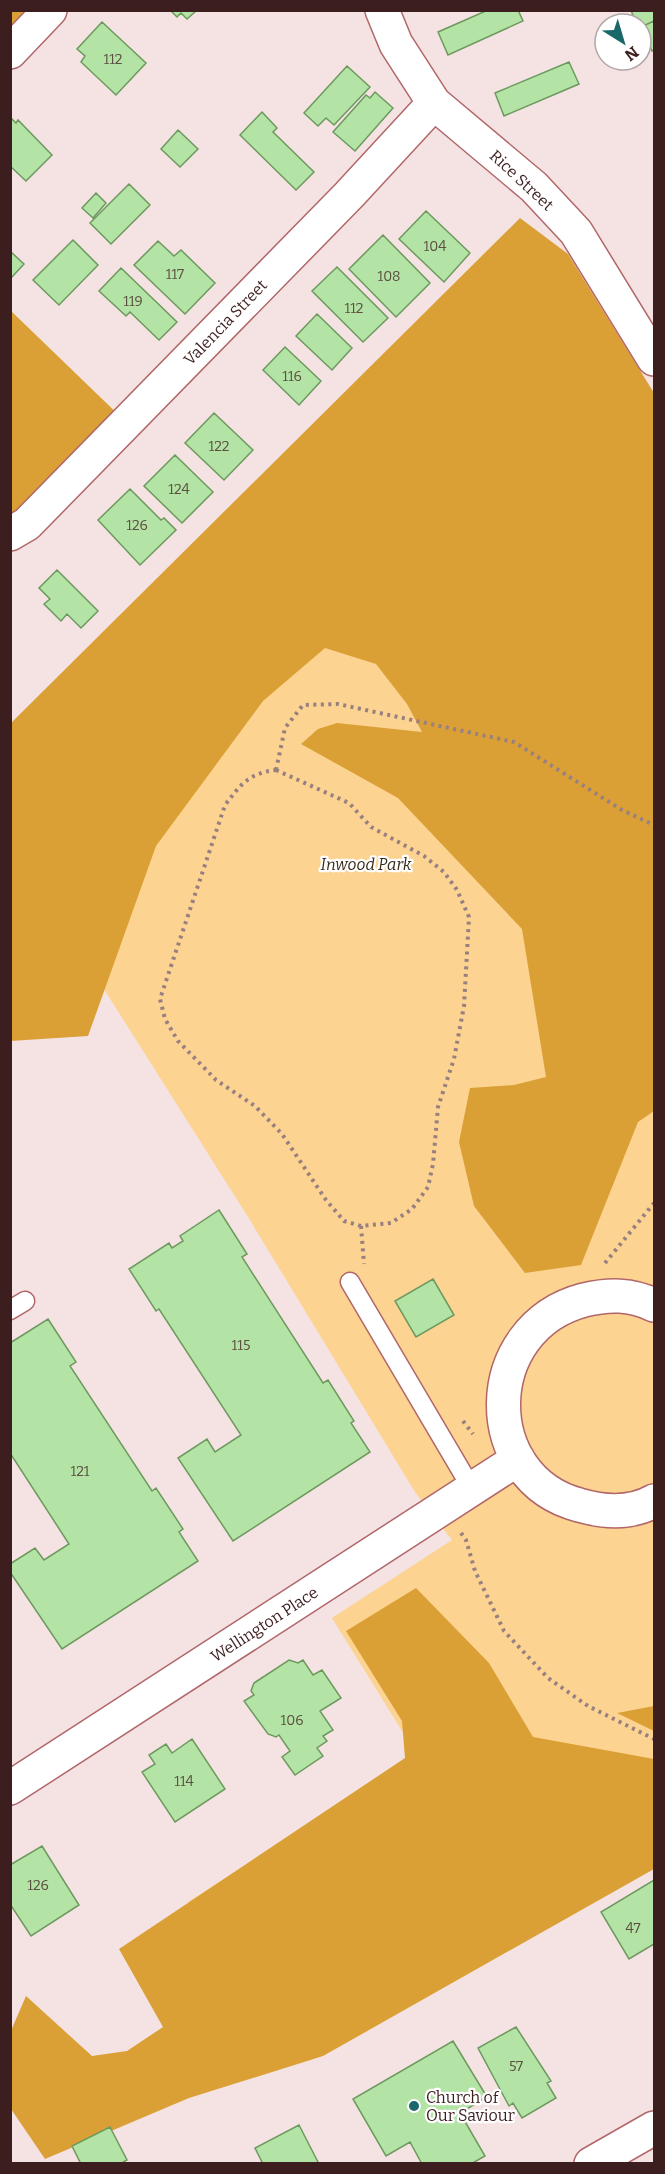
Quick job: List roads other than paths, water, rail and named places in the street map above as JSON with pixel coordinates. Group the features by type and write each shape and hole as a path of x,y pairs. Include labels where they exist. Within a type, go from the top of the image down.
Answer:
{"street":[{"path":"10,52 50,10"},
{"name":"Rice Street","path":"382,10 396,44 434,103 534,187 576,232 654,359"},
{"name":"Valencia Street","path":"10,534 27,524 349,195 434,103"},
{"path":"654,1305 641,1299 616,1294 563,1305 533,1328 517,1346 505,1381 502,1403 509,1441 518,1460 545,1488 569,1503 611,1511 654,1501"},
{"name":"Wellington Place","path":"10,1788 518,1460"},
{"path":"591,2163 654,2127"}],"lane":[{"path":"357,1278 472,1489"}],"place":[{"name":"Church of Our Saviour","path":"414,2106"}],"park label":[{"name":"Inwood Park","path":"366,864"}]}
